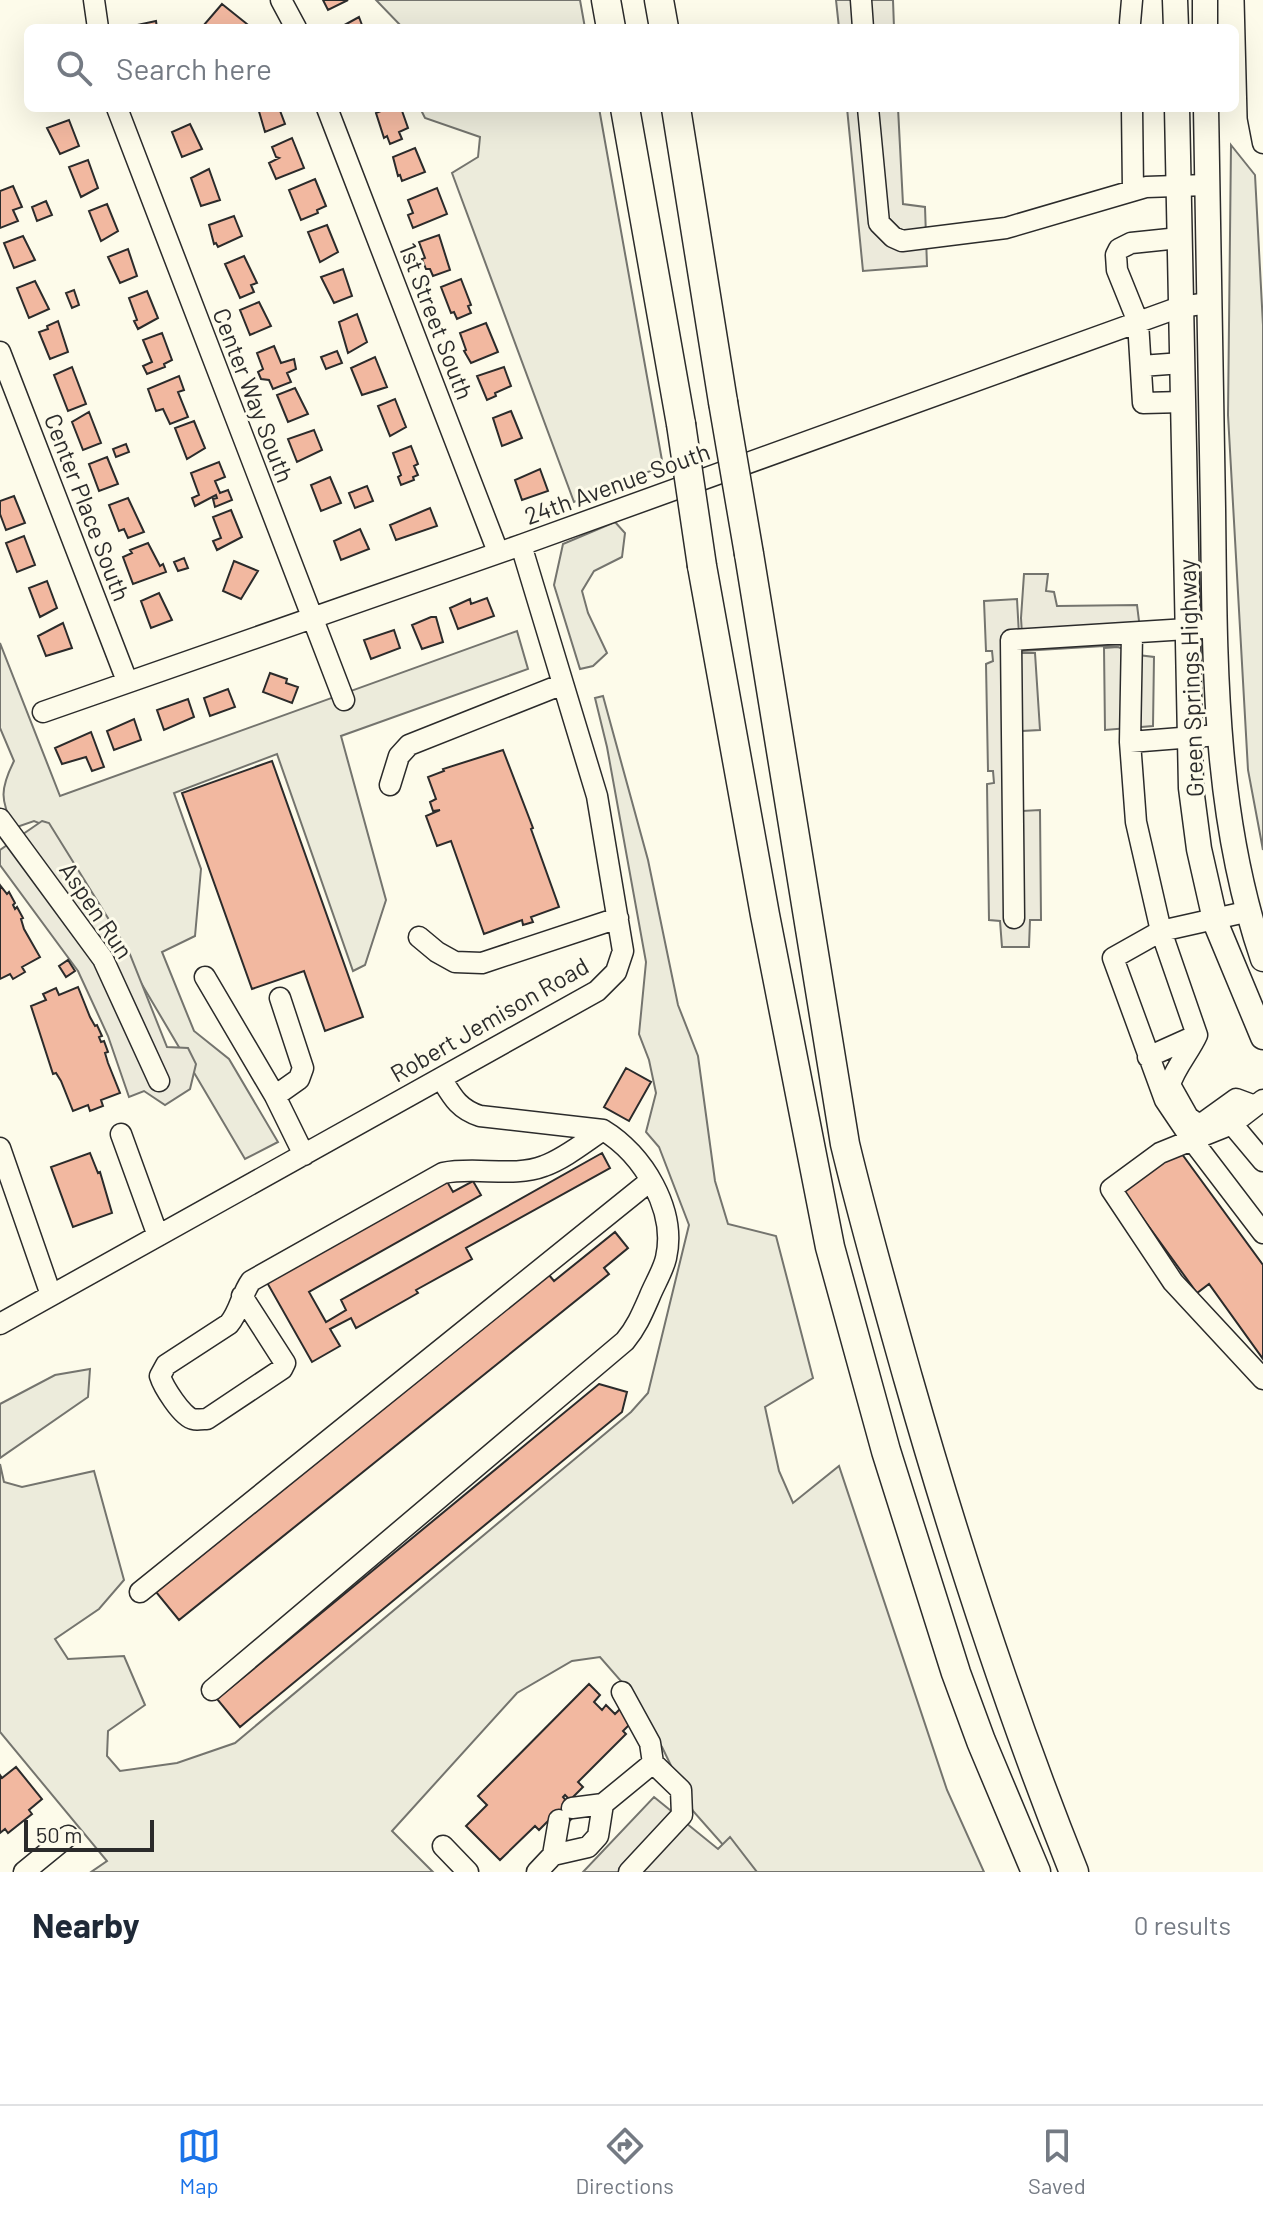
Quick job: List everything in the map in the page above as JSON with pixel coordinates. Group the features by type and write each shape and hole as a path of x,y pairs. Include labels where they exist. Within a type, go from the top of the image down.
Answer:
{"highway":[{"path":"606,0 610,24"},
{"path":"659,0 663,24"},
{"path":"626,112 681,424 702,566 765,915 830,1247 886,1451 956,1673 1036,1872"},
{"path":"677,112 845,1144 951,1527 994,1659 1074,1872"}],"main road":[{"path":"1175,0 1176,24"},
{"path":"1205,0 1205,24"},
{"name":"Green Springs Highway","path":"1177,112 1191,788 1215,919 1263,1037"},
{"name":"Green Springs Highway","path":"1206,112 1219,735 1230,837 1263,959"}],"street":[{"path":"94,0 97,24"},
{"path":"281,0 294,24"},
{"path":"861,0 863,24"},
{"path":"1130,23 1132,0"},
{"path":"1255,0 1258,117 1263,143"},
{"name":"Center Way South","path":"119,112 344,700"},
{"name":"1st Street South","path":"329,112 498,552"},
{"path":"868,112 879,223 902,241 1006,228 1146,187 1207,185"},
{"path":"1132,112 1133,190"},
{"path":"1179,238 1131,243 1119,249 1116,255 1117,270 1138,322 1143,403 1183,402"},
{"name":"24th Avenue South","path":"43,712 521,545 1180,307 1209,303"},
{"name":"Center Place South","path":"0,352 127,681"},
{"path":"1141,366 1182,363"},
{"name":"Robert Jemison Road","path":"0,1324 597,991 616,972 623,951 597,796 521,545"},
{"path":"1014,918 1011,640 1215,627"},
{"path":"1132,634 1130,742 1136,822 1161,931 1197,1035 1187,1057 1172,1076 1170,1085 1188,1117 1196,1123 1204,1122 1236,1099 1259,1103"},
{"path":"390,785 399,756 409,745 563,684"},
{"path":"1130,742 1219,735"},
{"name":"Aspen Run","path":"0,819 103,959 159,1081"},
{"path":"1250,911 1161,931 1113,958 1165,1100 1263,1233"},
{"path":"419,937 455,962 482,963 618,918"},
{"path":"205,977 275,1096 304,1155"},
{"path":"275,1096 299,1079 303,1068 280,998"},
{"path":"1148,1057 1197,1035"},
{"path":"212,1690 625,1341 635,1330 666,1258 663,1208 638,1161 618,1139 603,1130 480,1116 457,1104 441,1078"},
{"path":"1259,1103 1232,1124 1160,1153 1111,1189 1173,1282 1263,1379"},
{"path":"1232,1124 1263,1161"},
{"path":"242,1296 285,1363 282,1369 207,1419 194,1420 186,1416 162,1384 160,1376 166,1365 229,1324 236,1316 242,1296 251,1281 431,1179 456,1171 524,1170 544,1166 603,1130"},
{"path":"121,1134 158,1236"},
{"path":"0,1148 51,1295"},
{"path":"140,1592 650,1181"},
{"path":"622,1692 650,1743 653,1763 681,1790 682,1815 629,1872"},
{"path":"537,1872 553,1855 566,1814 603,1804 653,1763"},
{"path":"553,1855 588,1847 598,1836 603,1804"},
{"path":"24,1872 68,1836"},
{"path":"443,1846 468,1872"}],"shaded area":[{"path":"376,0 580,0 584,24 399,24"},
{"path":"836,0 893,0 894,24 839,24"},
{"path":"422,112 600,112 663,466 574,502 452,173 478,157 480,137 425,118"},
{"path":"847,112 898,112 903,204 925,207 927,266 863,271"},
{"path":"1231,145 1255,175 1263,325 1263,850 1248,770 1228,415"},
{"path":"615,522 625,533 622,557 594,571 582,591 588,613 607,653 593,666 580,669 554,585 563,544"},
{"path":"1024,574 1048,574 1046,591 1054,592 1057,606 1137,605 1139,621 1120,645 1023,651 1021,618"},
{"path":"1017,599 1020,653 1035,653 1040,730 1022,731 1022,811 1040,810 1041,920 1030,920 1029,947 1002,947 1000,921 989,920 987,784 994,783 993,771 988,771 986,664 993,661 992,651 986,651 984,601"},
{"path":"517,631 528,669 341,736 386,900 365,965 353,971 277,754 174,793 201,869 195,936 162,952 194,1031 229,1059 278,1142 245,1159 49,827 34,821 14,828 4,802 4,787 14,761 0,728 0,643 60,796"},
{"path":"1118,647 1154,657 1153,726 1105,730 1104,648"},
{"path":"603,696 648,860 678,1005 698,1056 715,1181 728,1224 776,1236 813,1378 765,1407 779,1471 793,1503 839,1466 947,1790 984,1872 747,1872 693,1811 662,1747 621,1681 600,1657 572,1661 517,1693 392,1831 433,1872 91,1872 107,1861 0,1732 0,1464 4,1482 22,1487 94,1471 124,1580 99,1609 55,1639 68,1659 124,1656 145,1705 108,1731 107,1756 120,1771 177,1763 235,1743 631,1412 648,1393 689,1225 659,1147 646,1132 656,1093 649,1060 639,1034 646,962 607,747 595,698"},
{"path":"42,821 49,823 129,952 167,1047 188,1048 196,1064 190,1089 165,1105 144,1091 129,1097 108,1036 78,971 0,865 0,850"},
{"path":"90,1369 88,1397 0,1458 0,1404 55,1375"},
{"path":"654,1797 718,1849 730,1837 757,1872 583,1872"}],"building":[{"path":"323,0 348,0 328,10"},
{"path":"222,4 247,24 205,24"},
{"path":"359,17 362,24 346,24"},
{"path":"259,112 280,112 285,124 265,132"},
{"path":"402,112 408,128 399,132 402,139 390,144 387,136 384,138 376,113"},
{"path":"69,120 79,146 60,154 47,128"},
{"path":"190,124 202,149 182,157 172,132"},
{"path":"292,138 304,168 276,179 269,163 279,158 272,147"},
{"path":"415,148 425,172 402,181 393,157"},
{"path":"88,160 98,188 81,197 69,167"},
{"path":"209,169 220,200 201,206 191,178"},
{"path":"315,179 326,206 301,220 289,190"},
{"path":"13,186 22,207 13,210 18,221 0,228 0,191"},
{"path":"437,188 447,214 413,228 408,215 413,213 408,200"},
{"path":"46,201 52,215 37,221 32,207"},
{"path":"107,204 118,231 101,241 89,211"},
{"path":"234,216 242,236 218,247 214,244 209,225"},
{"path":"327,225 338,252 320,262 308,232"},
{"path":"439,235 450,270 433,276 430,269 426,269 419,242"},
{"path":"23,236 35,260 14,268 4,243"},
{"path":"128,249 137,276 120,283 108,257"},
{"path":"244,256 257,283 251,285 254,292 240,298 225,264"},
{"path":"343,269 352,296 334,303 321,277"},
{"path":"461,279 471,313 457,319 454,312 451,313 441,287"},
{"path":"35,281 49,309 29,318 17,288"},
{"path":"74,290 79,305 72,308 66,293"},
{"path":"147,291 158,318 138,329 129,298"},
{"path":"259,302 271,326 250,335 240,310"},
{"path":"357,314 367,342 348,353 339,322"},
{"path":"58,321 68,352 50,359 39,332"},
{"path":"486,323 498,352 471,363 464,351 460,333"},
{"path":"162,333 172,360 164,364 165,367 147,374 143,366 152,362 143,340"},
{"path":"274,346 281,363 294,359 296,369 287,373 291,382 273,389 269,380 261,379 258,372 263,369 257,353"},
{"path":"337,351 342,363 326,369 321,357"},
{"path":"375,357 387,387 362,395 351,368"},
{"path":"72,367 86,404 68,411 54,375"},
{"path":"504,367 511,386 487,400 477,376"},
{"path":"179,376 184,390 178,392 188,417 170,424 163,409 156,411 148,389"},
{"path":"295,388 308,414 288,422 277,395"},
{"path":"395,399 406,427 390,436 378,406"},
{"path":"511,411 522,438 502,446 493,418"},
{"path":"89,412 101,443 83,450 72,422"},
{"path":"194,421 205,448 187,459 175,428"},
{"path":"314,430 322,450 297,462 288,439"},
{"path":"126,444 129,452 116,457 113,449"},
{"path":"411,446 418,464 414,466 418,475 401,485 398,477 401,475 393,453"},
{"path":"107,457 118,484 99,491 89,464"},
{"path":"219,462 225,477 215,481 220,493 228,490 232,500 215,507 213,499 217,498 216,495 195,506 192,498 199,495 191,473"},
{"path":"540,469 548,491 522,500 515,480"},
{"path":"330,477 341,503 321,511 311,485"},
{"path":"367,486 373,501 355,508 349,493"},
{"path":"14,496 25,523 6,530 0,514 0,501"},
{"path":"128,498 144,532 128,538 124,529 119,531 109,505"},
{"path":"430,508 437,526 396,540 390,525"},
{"path":"231,510 242,537 217,550 213,541 221,538 213,517"},
{"path":"360,529 369,549 341,560 334,541"},
{"path":"24,536 35,565 17,572 6,543"},
{"path":"148,543 166,572 133,584 123,557 132,553 130,550"},
{"path":"184,558 188,568 178,571 174,562"},
{"path":"234,561 258,571 241,599 223,591"},
{"path":"47,581 57,608 40,617 29,588"},
{"path":"159,593 172,620 151,628 141,601"},
{"path":"487,598 494,616 458,629 450,608 470,599 471,604"},
{"path":"436,617 443,642 422,649 412,625"},
{"path":"63,623 72,648 46,656 38,636"},
{"path":"394,630 400,648 371,659 364,640"},
{"path":"270,673 298,687 292,703 263,692"},
{"path":"228,689 235,707 210,716 204,698"},
{"path":"188,699 194,717 164,730 157,710"},
{"path":"134,719 141,740 114,750 107,731"},
{"path":"91,732 104,767 92,771 86,757 62,764 55,748"},
{"path":"503,750 559,907 531,917 533,922 523,925 522,920 484,934 451,841 437,846 426,816 440,810 433,811 430,802 436,799 428,777 443,769"},
{"path":"272,761 363,1017 325,1031 304,971 252,989 182,793"},
{"path":"0,885 7,894 9,892 40,957 22,967 25,972 13,979 10,974 0,979"},
{"path":"68,960 75,971 66,977 59,966"},
{"path":"78,987 90,1017 102,1036 99,1037 101,1042 104,1041 108,1063 120,1093 101,1100 103,1106 90,1111 88,1105 73,1111 61,1081 56,1073 53,1074 31,1006 46,1000 43,994 56,988 59,995"},
{"path":"626,1068 651,1082 629,1121 604,1107"},
{"path":"1179,1150 1263,1265 1263,1359 1209,1284 1197,1293 1123,1191"},
{"path":"90,1153 100,1172 112,1213 73,1227 51,1167"},
{"path":"602,1153 610,1168 466,1248 472,1259 416,1290 418,1293 356,1328 351,1318 330,1329 340,1346 312,1362 265,1279 445,1178 453,1192 473,1181 481,1195 309,1292 326,1322 346,1310 341,1300"},
{"path":"615,1232 628,1248 604,1268 609,1274 179,1620 156,1592 549,1275 554,1281"},
{"path":"599,1384 627,1392 622,1412 240,1727 217,1699"},
{"path":"589,1684 600,1695 594,1702 602,1710 606,1705 615,1714 620,1709 633,1721 623,1731 626,1734 578,1782 583,1787 570,1800 565,1795 563,1797 577,1814 565,1825 553,1816 539,1830 535,1826 500,1860 466,1826 487,1805 478,1796"},
{"path":"16,1767 42,1799 29,1810 32,1814 8,1833 5,1829 0,1833 0,1775 2,1778"}]}
